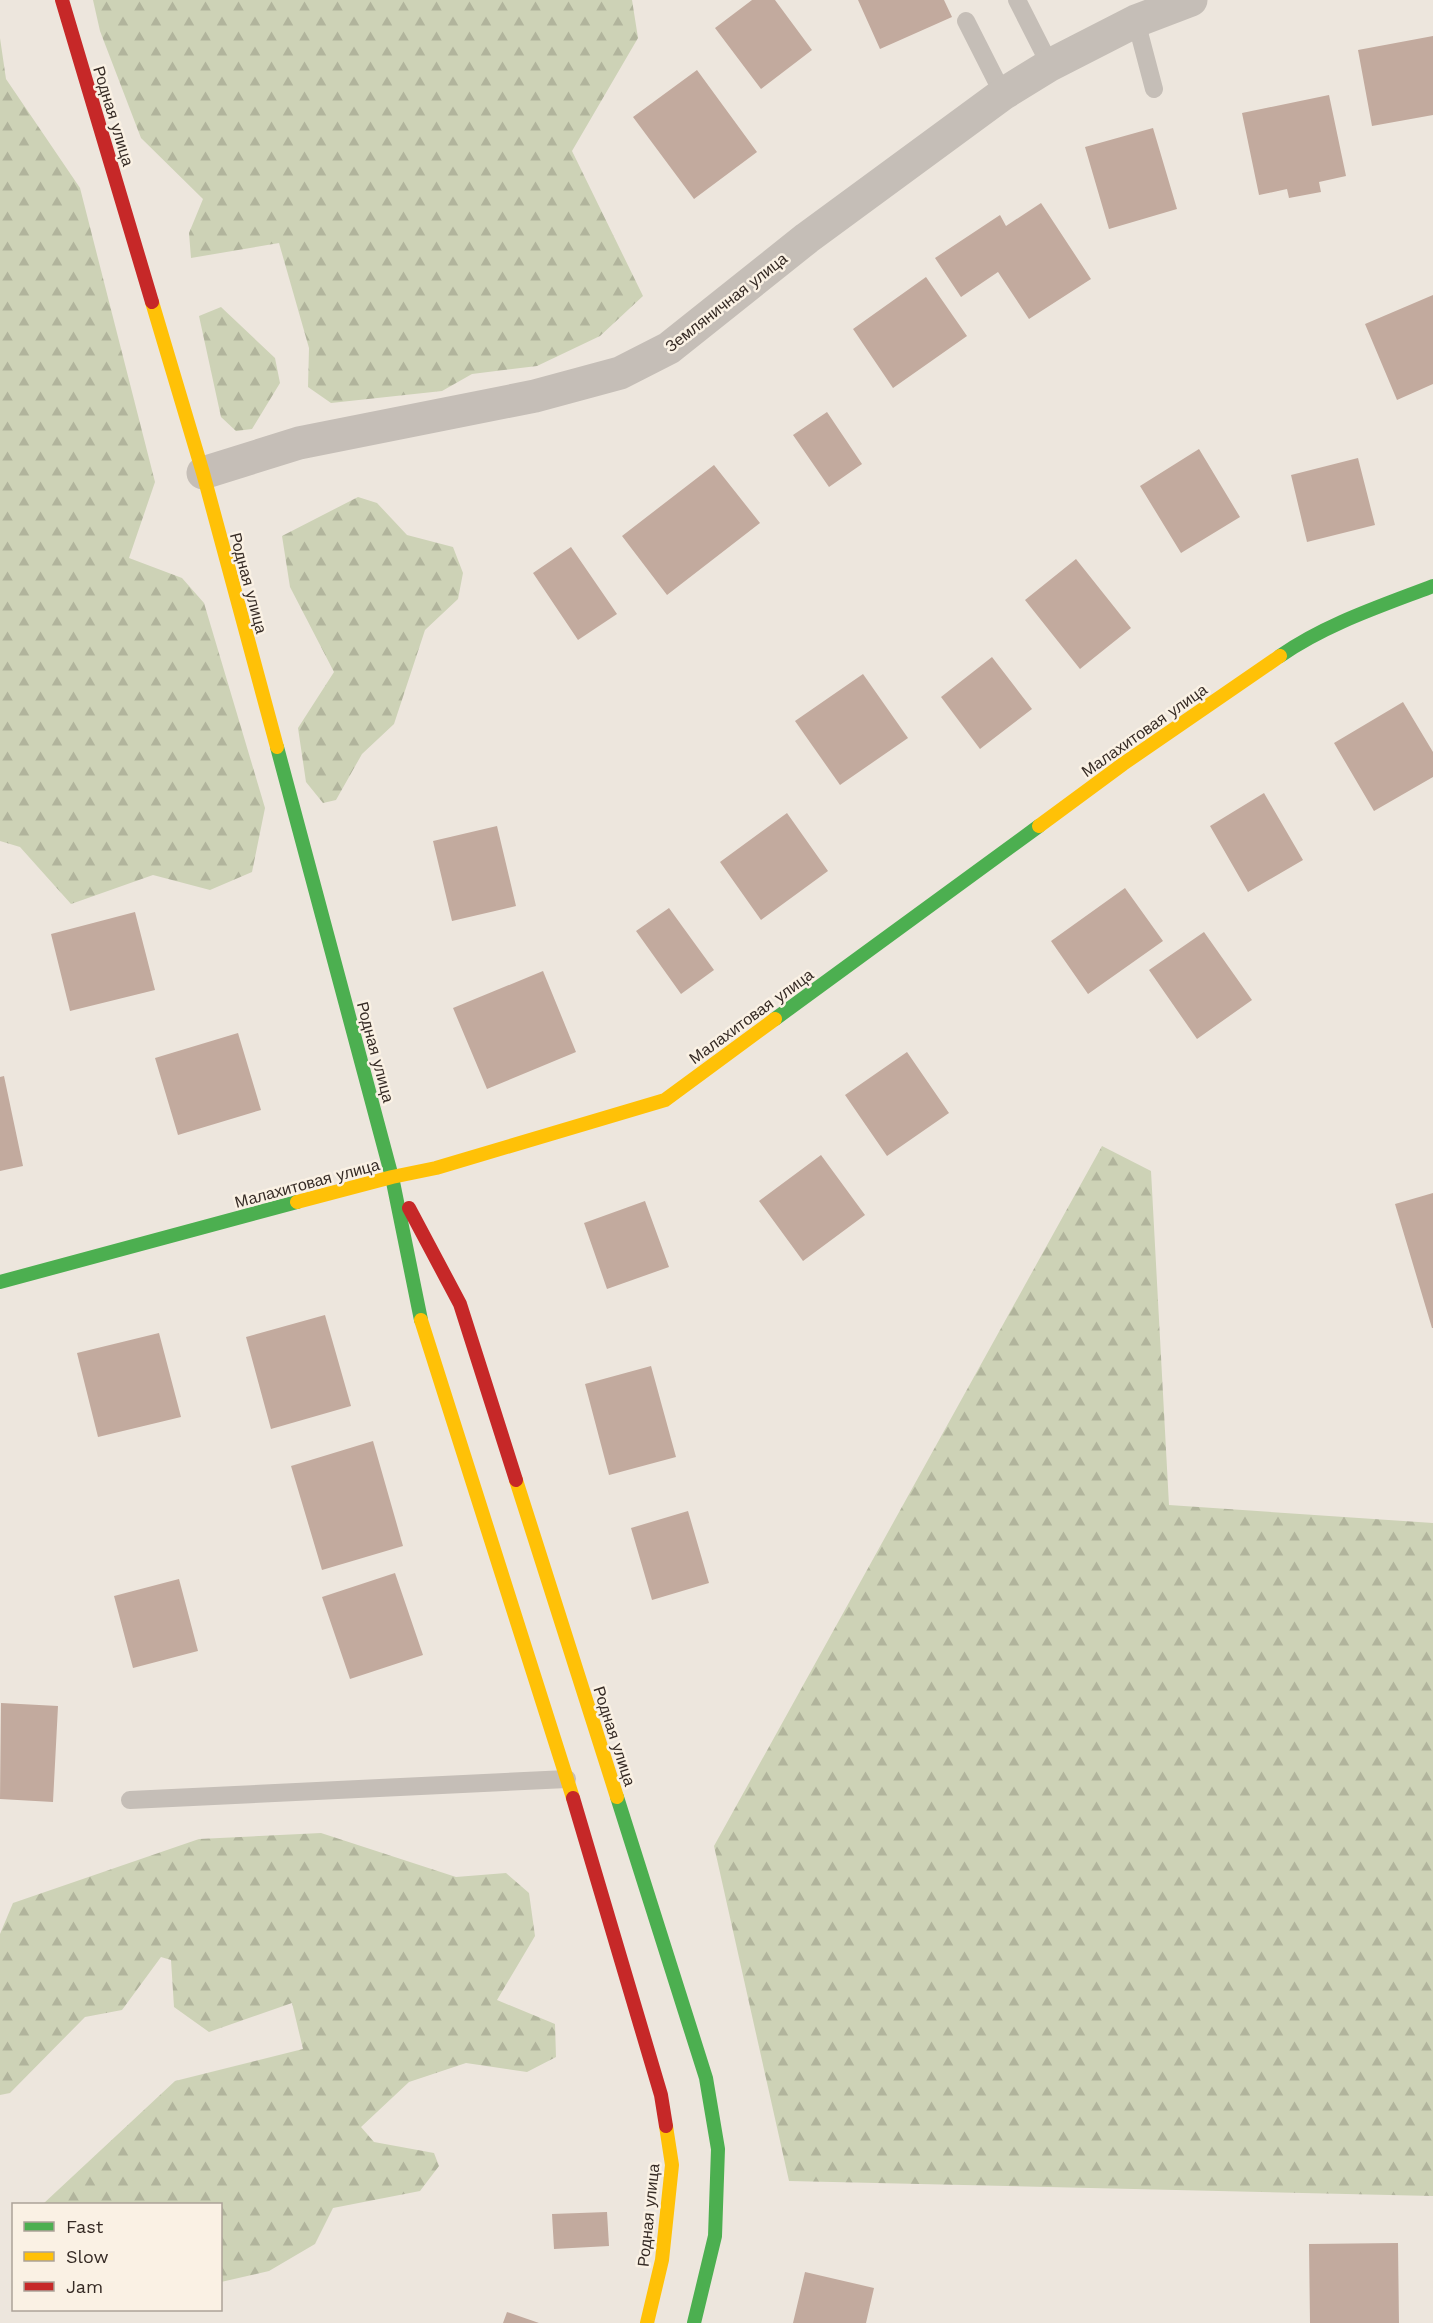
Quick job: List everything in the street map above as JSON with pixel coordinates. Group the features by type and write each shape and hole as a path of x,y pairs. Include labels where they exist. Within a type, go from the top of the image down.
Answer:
{"street":[{"name":"Родная улица","path":"62,0 203,473 392,1177 419,1315 567,1779 661,2095 672,2164 663,2260 647,2323"},
{"name":"Земляничная улица","path":"203,473 299,443 535,396 620,373 669,348 807,238 1003,94 1050,65 1136,21 1191,0"},
{"name":"Малахитовая улица","path":"0,1282 392,1177 436,1168 665,1100 1123,764 1299,643 1365,612 1433,586"},
{"name":"Родная улица","path":"392,1177 460,1304 706,2078 718,2149 715,2236 694,2323"}],"lane":[{"path":"1017,0 1050,65"},
{"path":"966,21 1003,94"},
{"path":"1136,21 1154,89"},
{"path":"130,1800 567,1779"}],"green space":[{"path":"93,0 632,0 638,38 572,151 643,296 600,336 537,366 472,374 442,391 331,403 308,387 309,348 279,243 191,258 189,233 203,199 141,138 100,31"},
{"path":"0,38 6,79 80,188 155,482 129,558 182,578 204,603 265,808 252,872 210,890 153,875 71,904 20,847 0,841"},
{"path":"221,307 275,358 280,383 252,429 236,431 221,417 199,316"},
{"path":"358,497 377,503 407,535 453,547 463,573 458,599 425,630 394,724 362,754 336,800 323,803 306,782 298,728 334,672 290,587 282,536"},
{"path":"1102,1146 1151,1171 1169,1505 1433,1523 1433,2196 789,2181 714,1846"},
{"path":"321,1833 456,1877 506,1873 529,1893 535,1936 497,2000 555,2024 556,2057 527,2072 466,2063 409,2082 361,2127 374,2142 434,2153 439,2166 420,2191 333,2208 315,2244 269,2271 222,2282 222,2203 44,2203 175,2081 303,2049 292,2003 209,2032 174,2007 171,1960 161,1957 122,2010 85,2017 10,2093 0,2095 0,1934 13,1903 199,1839"}],"building":[{"path":"752,0 775,0 812,50 761,89 715,28"},
{"path":"858,0 944,0 952,17 880,49"},
{"path":"1433,36 1433,115 1372,126 1358,50"},
{"path":"697,70 757,152 694,199 633,117"},
{"path":"1329,95 1346,176 1319,182 1321,192 1289,198 1287,189 1259,195 1242,113"},
{"path":"1153,128 1177,209 1109,229 1085,147"},
{"path":"1041,203 1091,279 1029,319 998,272 961,297 935,258 1000,215 1006,226"},
{"path":"926,277 967,336 893,388 853,329"},
{"path":"1433,295 1433,384 1397,400 1365,324"},
{"path":"827,412 862,464 829,487 793,435"},
{"path":"1199,449 1240,517 1181,553 1140,486"},
{"path":"1358,458 1375,525 1307,542 1291,475"},
{"path":"714,465 760,523 667,595 622,536"},
{"path":"571,547 617,614 578,640 533,573"},
{"path":"1076,559 1131,628 1080,669 1025,600"},
{"path":"992,657 1032,709 980,749 941,697"},
{"path":"863,674 908,738 840,785 795,721"},
{"path":"1403,702 1433,752 1433,777 1374,811 1334,743"},
{"path":"1264,793 1303,860 1248,892 1210,826"},
{"path":"787,813 828,871 761,920 720,862"},
{"path":"497,826 516,906 452,921 433,841"},
{"path":"1125,888 1163,941 1088,994 1051,941"},
{"path":"669,908 714,970 681,994 636,931"},
{"path":"135,912 155,990 70,1011 51,934"},
{"path":"1204,932 1252,1000 1197,1039 1149,970"},
{"path":"543,971 576,1052 487,1089 453,1008"},
{"path":"238,1033 261,1110 178,1135 155,1058"},
{"path":"907,1052 949,1113 887,1156 845,1095"},
{"path":"4,1076 23,1166 0,1171 0,1077"},
{"path":"821,1155 865,1215 803,1261 759,1201"},
{"path":"1433,1193 1433,1328 1432,1328 1395,1204"},
{"path":"645,1201 669,1267 607,1289 584,1223"},
{"path":"325,1315 351,1406 271,1429 246,1337"},
{"path":"159,1333 181,1417 98,1437 77,1353"},
{"path":"651,1366 676,1457 609,1475 585,1384"},
{"path":"373,1441 403,1546 322,1570 291,1466"},
{"path":"688,1511 709,1583 652,1600 631,1528"},
{"path":"395,1573 423,1655 350,1679 322,1597"},
{"path":"179,1579 198,1651 133,1668 114,1596"},
{"path":"1,1703 58,1706 53,1802 0,1799"},
{"path":"607,2212 609,2246 554,2249 552,2214"},
{"path":"1398,2243 1399,2323 1310,2323 1309,2244"},
{"path":"805,2272 874,2288 866,2323 793,2323"},
{"path":"507,2312 539,2323 503,2323"}],"traffic: fast":[{"path":"1280,656 1335,625 1433,586"},
{"path":"277,747 392,1177 421,1320"},
{"path":"775,1019 1039,826"},
{"path":"0,1282 297,1202"},
{"path":"617,1797 706,2078 718,2149 715,2236 694,2323"}],"traffic: slow":[{"path":"152,302 203,473 277,747"},
{"path":"1039,826 1123,764 1280,656"},
{"path":"297,1202 436,1168 665,1100 775,1019"},
{"path":"421,1320 573,1798"},
{"path":"516,1480 617,1797"},
{"path":"647,2323 662,2260 672,2165 666,2126"}],"traffic: jam":[{"path":"62,0 152,302"},
{"path":"409,1208 460,1304 516,1480"},
{"path":"573,1798 661,2095 666,2126"}]}
